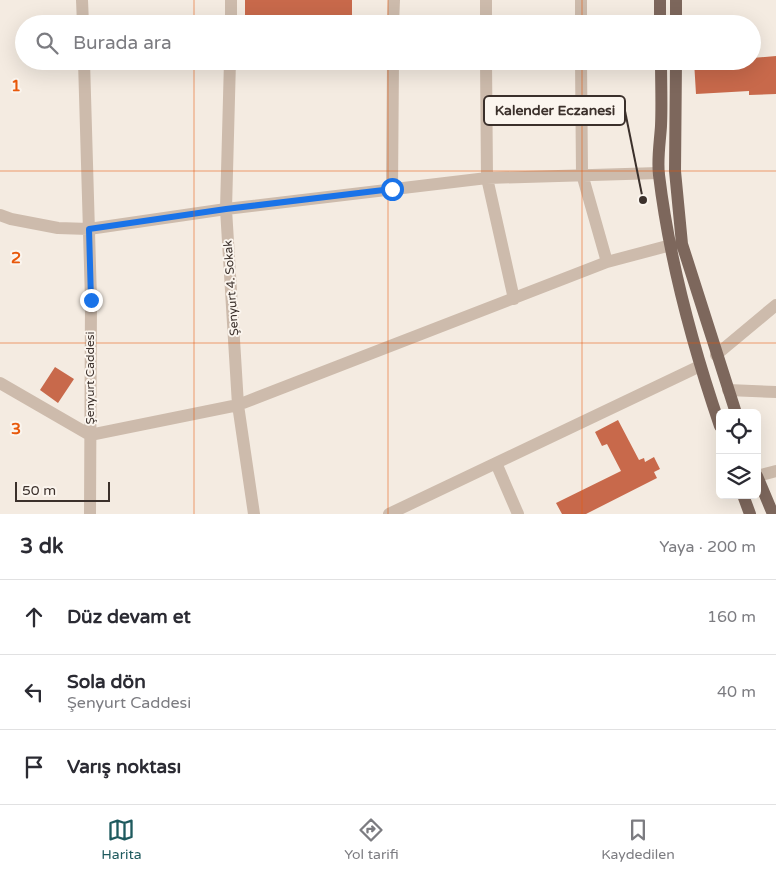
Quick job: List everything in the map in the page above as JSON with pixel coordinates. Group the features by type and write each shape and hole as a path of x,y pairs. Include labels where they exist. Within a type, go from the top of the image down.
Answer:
{"main road":[{"path":"660,0 660,15"},
{"path":"676,0 676,15"},
{"path":"661,70 662,111 659,173 671,245 700,366 716,414"},
{"path":"676,70 675,171 682,244 735,409"},
{"path":"761,486 773,514"},
{"path":"744,499 750,514"}],"street":[{"path":"82,0 83,15"},
{"path":"231,0 231,15"},
{"path":"393,15 394,0"},
{"path":"486,0 486,15"},
{"path":"581,0 581,15"},
{"name":"Şenyurt Caddesi","path":"84,70 91,300 90,514"},
{"name":"Şenyurt 4. Sokak","path":"230,70 226,209 238,405 254,514"},
{"path":"392,189 393,70"},
{"path":"486,70 486,178 514,298"},
{"path":"581,70 582,174 607,262"},
{"path":"0,214 11,219 58,228 89,229 226,209 486,178 659,173"},
{"path":"0,384 90,435 238,405 607,262 671,245"},
{"path":"716,355 776,305"},
{"path":"759,318 776,320"},
{"path":"389,514 700,366"},
{"path":"728,390 776,392"},
{"path":"496,463 518,514"},
{"path":"761,475 776,471"}],"building":[{"path":"245,0 352,0 352,15 245,15"},
{"path":"776,56 776,94 749,95 749,91 696,94 695,70 761,70 761,57"},
{"path":"55,367 74,379 58,403 40,390"},
{"path":"618,420 639,460 644,458 645,462 654,457 660,469 654,472 657,478 586,514 562,514 556,503 621,471 607,444 602,446 595,432"}],"place":[{"name":"Kalender Eczanesi","path":"643,200"}],"route":[{"path":"91,300 89,229 226,209 392,189"}]}
